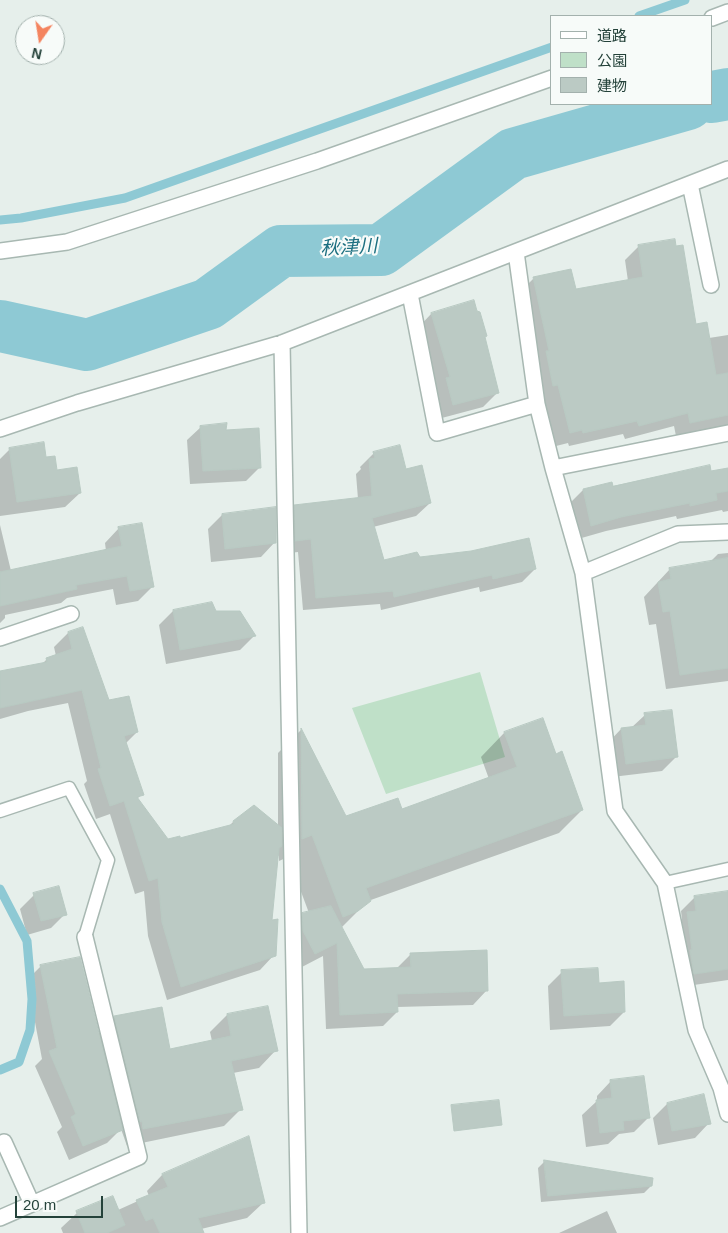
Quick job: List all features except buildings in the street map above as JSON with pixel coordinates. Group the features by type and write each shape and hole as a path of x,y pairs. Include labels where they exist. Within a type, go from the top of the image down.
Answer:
{"street":[{"path":"713,18 728,12"},
{"path":"0,251 67,242 317,161 550,79"},
{"path":"0,428 77,403 282,343 728,169"},
{"path":"690,184 711,285"},
{"path":"516,252 537,404 583,572 616,811 665,883 696,1030 725,1088 728,1114"},
{"path":"410,294 437,433 537,404"},
{"path":"282,343 299,1233"},
{"path":"554,468 728,433"},
{"path":"583,572 678,534 728,532"},
{"path":"0,638 71,614"},
{"path":"0,1218 139,1157 85,937"},
{"path":"4,1142 32,1204"}],"lane":[{"path":"0,811 70,788 108,860 85,937"},
{"path":"665,883 728,869"}],"green space":[{"path":"480,672 505,757 386,794 352,708"}],"waterway":[{"path":"642,15 685,0"},
{"path":"0,220 21,218 125,198 550,48"},
{"name":"秋津川","path":"713,97 728,94"},
{"name":"秋津川","path":"0,326 87,345 208,304 281,251 381,250 513,154 684,105"},
{"path":"0,889 27,941 32,999 30,1030 19,1062 0,1070"}]}
